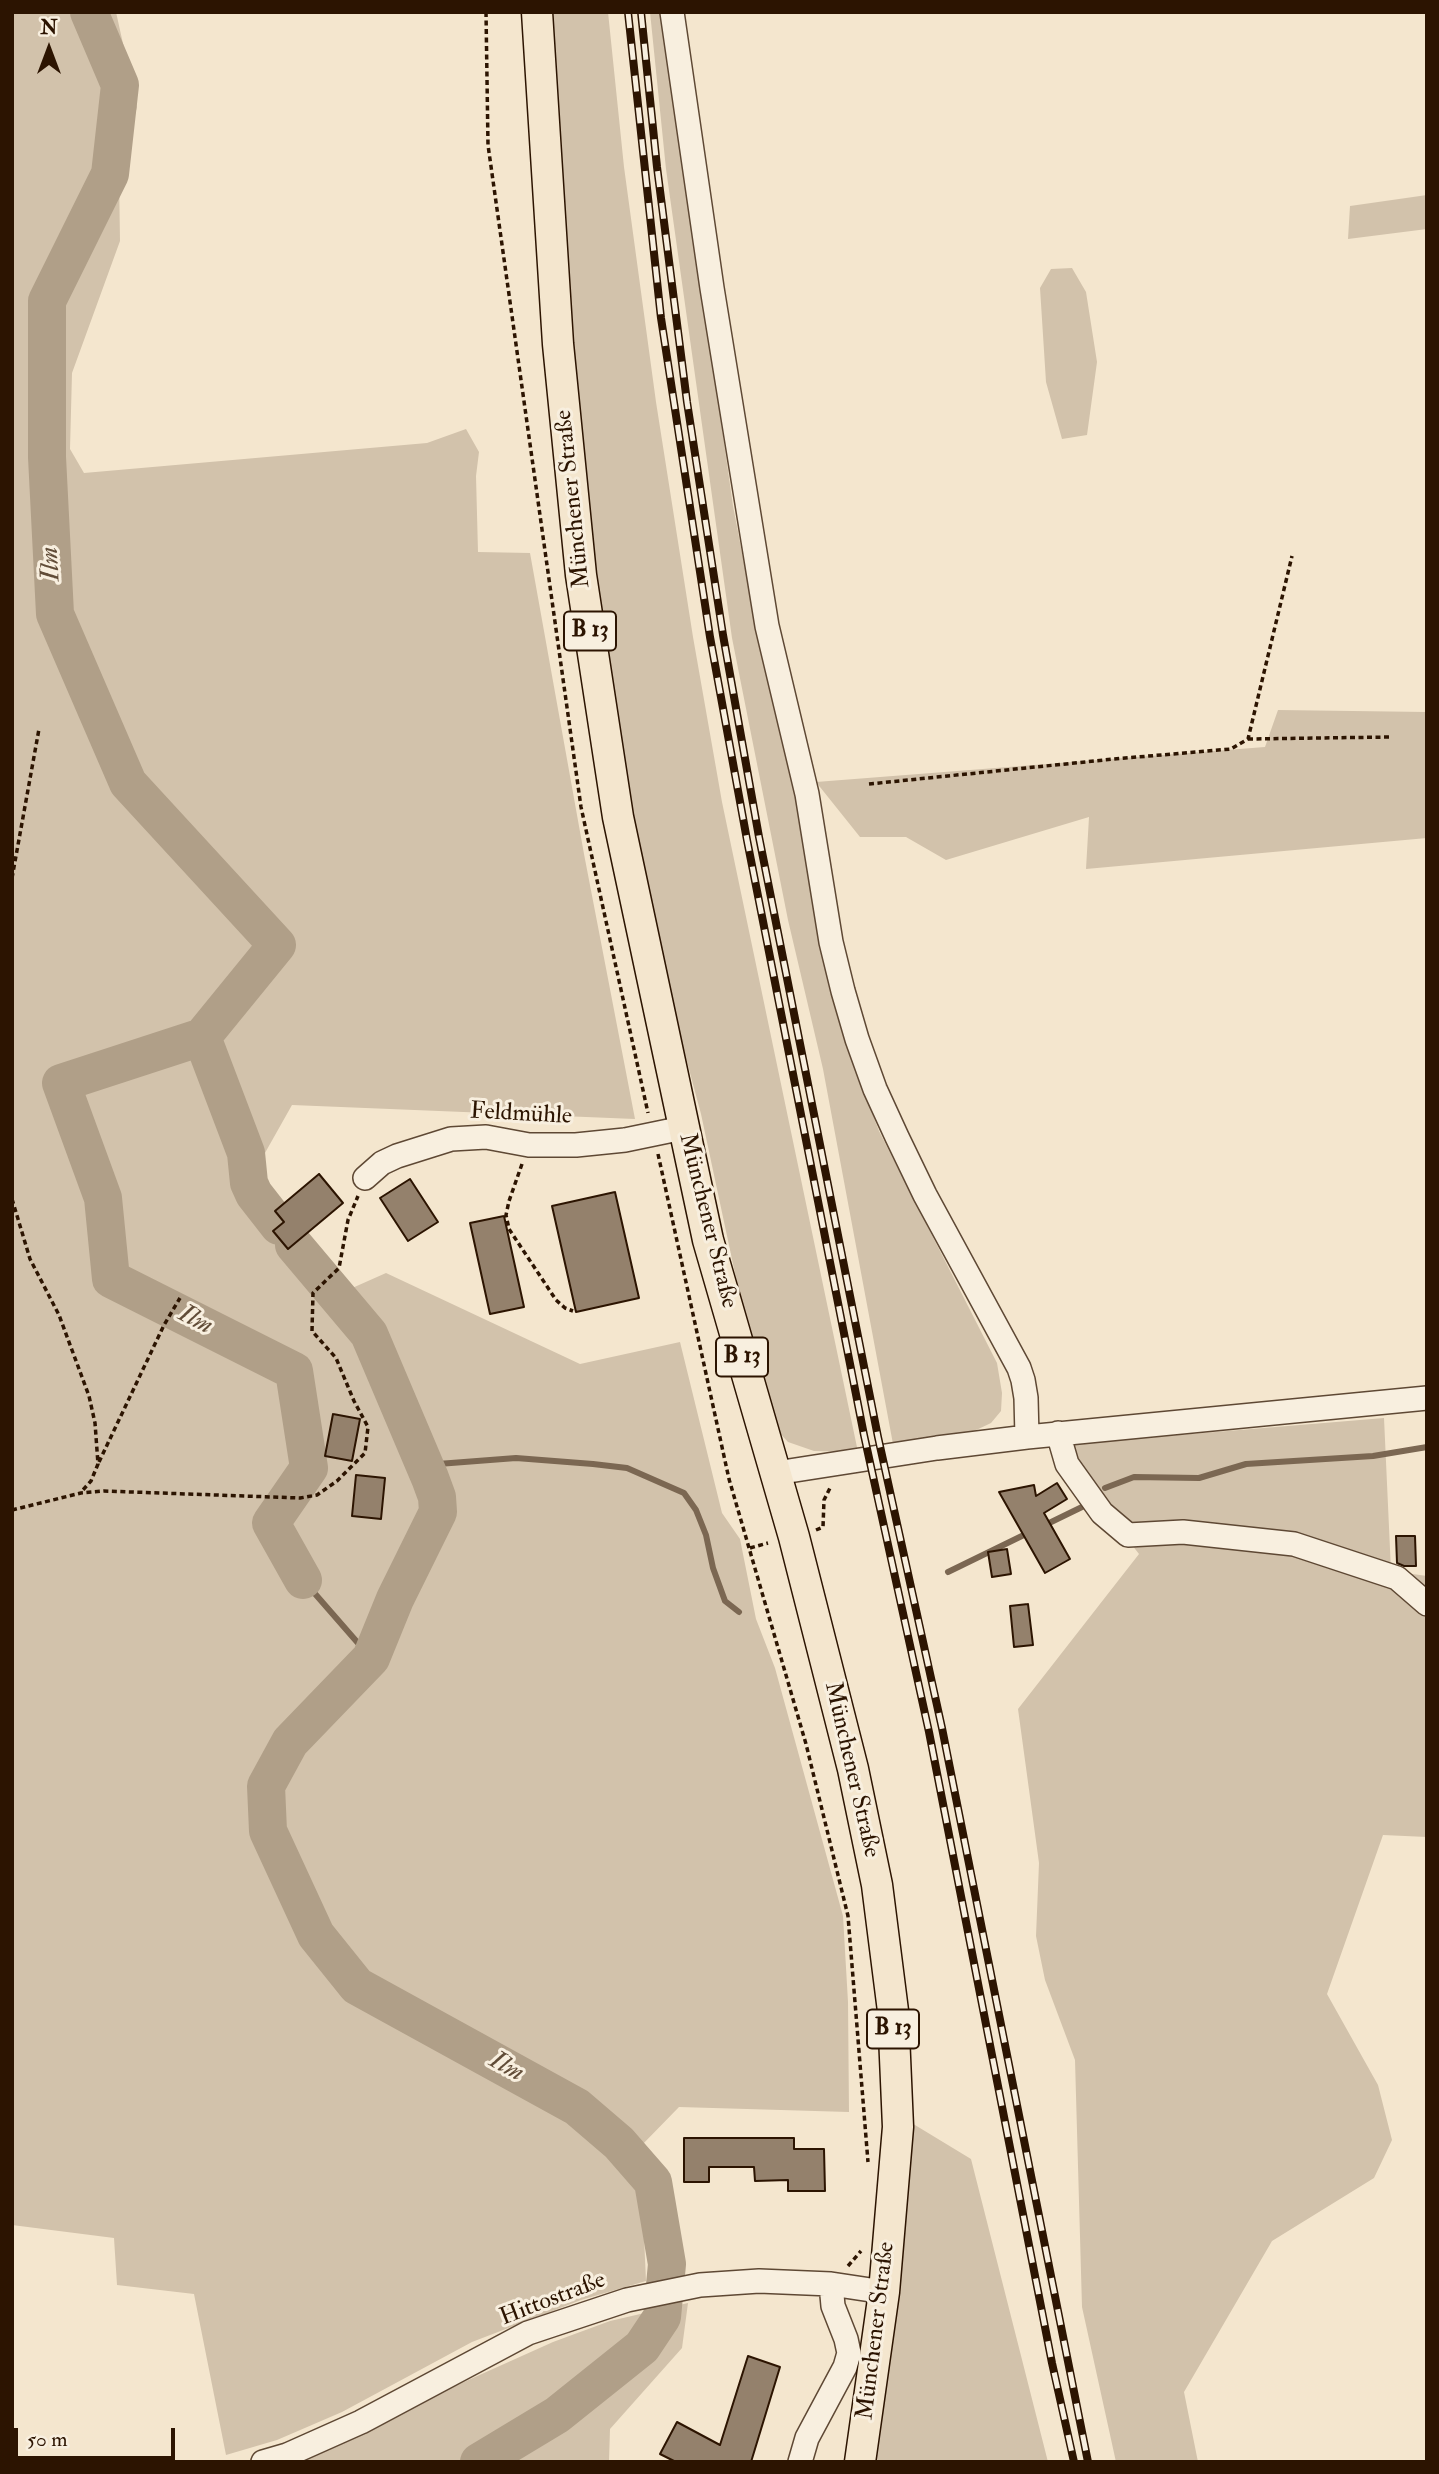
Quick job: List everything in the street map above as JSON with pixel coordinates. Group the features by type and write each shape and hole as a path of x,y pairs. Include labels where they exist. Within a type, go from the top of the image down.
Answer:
{"main road":[{"name":"Münchener Straße","path":"537,12 558,344 581,575 618,817 708,1240 794,1537 853,1769 877,1885 892,2011 898,2127 884,2292 860,2462"}],"street":[{"path":"672,12 714,302 766,626 807,794 831,942 870,1077 931,1206 1019,1368 1026,1398 1027,1437"},
{"name":"Feldmühle","path":"365,1178 382,1163 397,1156 451,1139 486,1137 529,1145 589,1144 683,1128"},
{"path":"776,1473 937,1448 1058,1433 1427,1398"},
{"path":"1058,1433 1068,1464 1102,1513 1128,1535 1183,1532 1294,1544 1397,1578 1427,1604"},
{"name":"Hittostraße","path":"263,2462 287,2455 360,2422 528,2333 627,2300 701,2285 759,2281 831,2284 884,2292"},
{"path":"800,2462 807,2438 845,2367 849,2353 833,2306 831,2284"}],"path":[{"path":"1248,739 1292,556"},
{"path":"12,877 39,729"},
{"path":"869,785 1114,759 1231,750 1248,739 1391,737"},
{"path":"529,1145 509,1201 506,1215 509,1229 556,1300 573,1311"},
{"path":"12,1510 80,1493 125,1491 300,1498 317,1495 337,1480 365,1453 368,1427 336,1358 312,1331 313,1293 339,1268 348,1220 365,1178"},
{"path":"12,1199 30,1259 59,1315 89,1396 98,1464"},
{"path":"80,1493 91,1480 164,1325 180,1298"},
{"path":"750,1548 823,1527 824,1500 831,1486"}],"shaded area":[{"path":"12,12 116,12 137,107 119,175 120,241 72,373 70,449 84,473 427,443 466,429 479,452 476,476 478,552 530,553 635,1119 292,1105 252,1176 341,1293 386,1273 580,1364 680,1342 722,1513 740,1539 756,1619 775,1668 843,1916 848,2002 849,2112 679,2107 640,2147 646,2281 581,2300 472,2342 342,2412 277,2440 226,2455 194,2294 117,2285 114,2238 12,2225"},
{"path":"549,12 608,12 624,167 656,402 693,637 722,802 858,1452 814,1451 788,1442 777,1430 736,1278 701,1114 652,931 623,775 588,541"},
{"path":"650,12 673,12 692,216 733,506 760,646 795,791 829,981 851,1057 879,1131 997,1363 1002,1393 1001,1411 991,1423 972,1432 893,1444 823,1069 788,920 732,638 666,169"},
{"path":"1427,195 1427,229 1348,239 1350,206"},
{"path":"1072,268 1086,292 1097,362 1087,435 1062,439 1046,382 1040,288 1051,269"},
{"path":"1278,710 1427,712 1427,838 1086,869 1089,817 946,860 906,837 860,837 816,782 1265,747"},
{"path":"1384,1418 1391,1571 1427,1576 1427,1837 1383,1835 1327,1994 1378,2085 1392,2140 1374,2178 1272,2241 1184,2392 1198,2462 1116,2462 1082,2307 1075,2060 1045,1980 1036,1936 1039,1863 1018,1709 1139,1554 1074,1470 1071,1444"},
{"path":"910,2122 971,2159 1048,2462 876,2462 890,2359"},
{"path":"688,2303 682,2348 610,2429 609,2462 295,2462 553,2342 610,2321"}],"building":[{"path":"319,1174 343,1203 288,1249 273,1231 284,1222 275,1211"},
{"path":"410,1179 438,1222 408,1241 380,1198"},
{"path":"615,1192 639,1298 576,1312 552,1206"},
{"path":"504,1216 524,1307 490,1314 470,1223"},
{"path":"333,1414 360,1419 352,1461 325,1456"},
{"path":"356,1475 385,1478 381,1519 352,1516"},
{"path":"1057,1483 1067,1499 1044,1513 1070,1559 1045,1573 999,1492 1034,1485 1036,1496"},
{"path":"1396,1536 1415,1536 1416,1566 1397,1563"},
{"path":"1007,1549 1011,1574 992,1577 988,1552"},
{"path":"1028,1604 1033,1645 1014,1647 1010,1606"},
{"path":"684,2138 794,2138 794,2149 824,2149 825,2191 788,2191 788,2180 755,2181 754,2167 709,2167 709,2182 684,2182"},
{"path":"748,2356 780,2367 751,2462 676,2462 660,2454 677,2422 720,2445"}],"waterway":[{"name":"Ilm","path":"89,12 120,85 110,174 47,301 47,457 55,614 128,783 277,945 202,1037 61,1083 103,1198 111,1279 294,1371 309,1468 271,1523 303,1580"},
{"name":"Ilm","path":"202,1037 246,1153 249,1183 254,1194 279,1226"},
{"name":"Ilm","path":"294,1245 369,1334 430,1478 437,1497 438,1512 395,1599 371,1658 290,1742 266,1786 268,1831 316,1935 357,1986 577,2107 619,2143 653,2182 667,2264 662,2317 642,2347 557,2415 479,2462"},
{"path":"1105,1488 1134,1477 1199,1478 1246,1464 1373,1456 1427,1447"},
{"path":"425,1465 516,1458 593,1464 627,1468 684,1493 696,1510 706,1535 713,1568 725,1601 739,1612"},
{"path":"1043,1526 1082,1507"},
{"path":"948,1572 1030,1532"},
{"name":"Ilm","path":"303,1580 371,1658"}],"railway":[{"path":"628,12 661,318 710,637 747,840 864,1435 929,1732 1052,2363 1074,2462"},
{"path":"641,12 657,167 687,402 723,635 759,837 878,1437 942,1728 1088,2462"}]}
